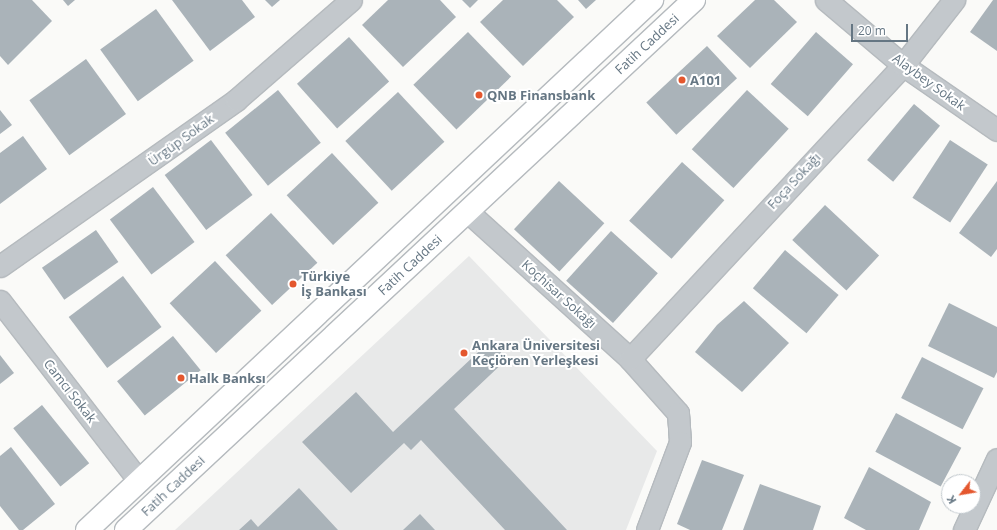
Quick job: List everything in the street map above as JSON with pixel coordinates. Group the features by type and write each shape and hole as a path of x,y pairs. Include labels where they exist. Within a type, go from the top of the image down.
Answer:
{"main road":[{"name":"Fatih Caddesi","path":"87,530 652,0"},
{"name":"Fatih Caddesi","path":"126,530 694,0"}],"street":[{"name":"Ürgüp Sokak","path":"0,266 236,100 351,0"},
{"name":"Alaybey Sokak","path":"826,0 903,65 997,130"},
{"name":"Foça Sokağı","path":"630,359 903,65 954,0"},
{"name":"Koçhisar Sokağı","path":"467,212 630,359 678,413 680,442 649,530"},
{"name":"Camcı Sokak","path":"0,301 139,481"},
{"path":"964,530 997,459"}],"shaded area":[{"name":"Ankara Üniversitesi Keçiören Yerleşkesi","path":"469,256 657,451 626,530 175,530"}],"building":[{"path":"0,0 32,0 52,21 8,65 0,56"},
{"path":"63,0 75,0 68,6"},
{"path":"172,0 242,0 255,17 210,51"},
{"path":"265,0 280,0 272,7"},
{"path":"388,0 440,0 456,17 403,67 362,25"},
{"path":"462,0 478,0 470,8"},
{"path":"503,0 557,0 574,17 523,66 480,22"},
{"path":"578,0 596,0 586,9"},
{"path":"755,0 774,0 797,22 750,68 717,36"},
{"path":"993,0 997,0 997,51 970,32"},
{"path":"156,9 194,61 138,101 100,50"},
{"path":"468,32 511,77 456,129 413,85"},
{"path":"816,32 853,64 808,116 771,84"},
{"path":"349,37 389,82 337,128 297,84"},
{"path":"707,46 737,78 676,135 646,103"},
{"path":"86,59 126,114 69,155 29,100"},
{"path":"278,90 321,143 268,186 225,133"},
{"path":"747,90 789,129 733,188 692,149"},
{"path":"398,92 444,142 392,191 345,141"},
{"path":"914,104 940,126 893,182 867,160"},
{"path":"0,110 12,125 0,134"},
{"path":"23,136 47,169 0,204 0,153"},
{"path":"211,140 253,195 206,230 165,175"},
{"path":"950,140 988,165 950,222 912,198"},
{"path":"332,153 378,203 333,245 287,195"},
{"path":"682,162 724,200 671,259 629,221"},
{"path":"559,181 604,223 559,272 514,229"},
{"path":"997,181 997,249 991,257 959,233"},
{"path":"153,187 195,242 151,275 110,219"},
{"path":"825,205 879,255 846,291 792,240"},
{"path":"271,213 317,263 272,305 226,255"},
{"path":"96,230 118,262 64,300 42,268"},
{"path":"611,231 658,273 613,323 566,281"},
{"path":"785,250 839,295 806,333 753,288"},
{"path":"215,261 261,311 216,353 170,303"},
{"path":"123,276 162,327 107,368 69,317"},
{"path":"744,301 789,343 742,392 695,352 717,325"},
{"path":"949,303 997,327 997,372 994,378 928,346"},
{"path":"173,336 201,370 145,416 117,381"},
{"path":"490,341 507,359 454,409 567,530 505,530 421,440 411,450 404,443 351,493 302,442 356,392 393,432"},
{"path":"0,355 14,373 0,384"},
{"path":"922,357 983,388 963,429 901,398"},
{"path":"42,405 89,463 60,487 13,428"},
{"path":"896,413 961,448 947,474 941,474 941,487 875,452"},
{"path":"11,447 55,504 23,530 19,530 0,506 0,456"},
{"path":"702,460 744,475 722,530 690,530 677,524"},
{"path":"869,467 931,502 919,530 866,530 844,518"},
{"path":"760,484 821,506 813,530 743,530"},
{"path":"299,488 338,530 239,530 251,519 258,527"},
{"path":"420,514 435,530 403,530"}],"place":[{"name":"A101","path":"682,80"},
{"name":"QNB Finansbank","path":"479,95"},
{"name":"Türkiye İş Bankası","path":"293,284"},
{"name":"Ankara Üniversitesi Keçiören Yerleşkesi","path":"464,353"},
{"name":"Halk Banksı","path":"181,378"}]}
